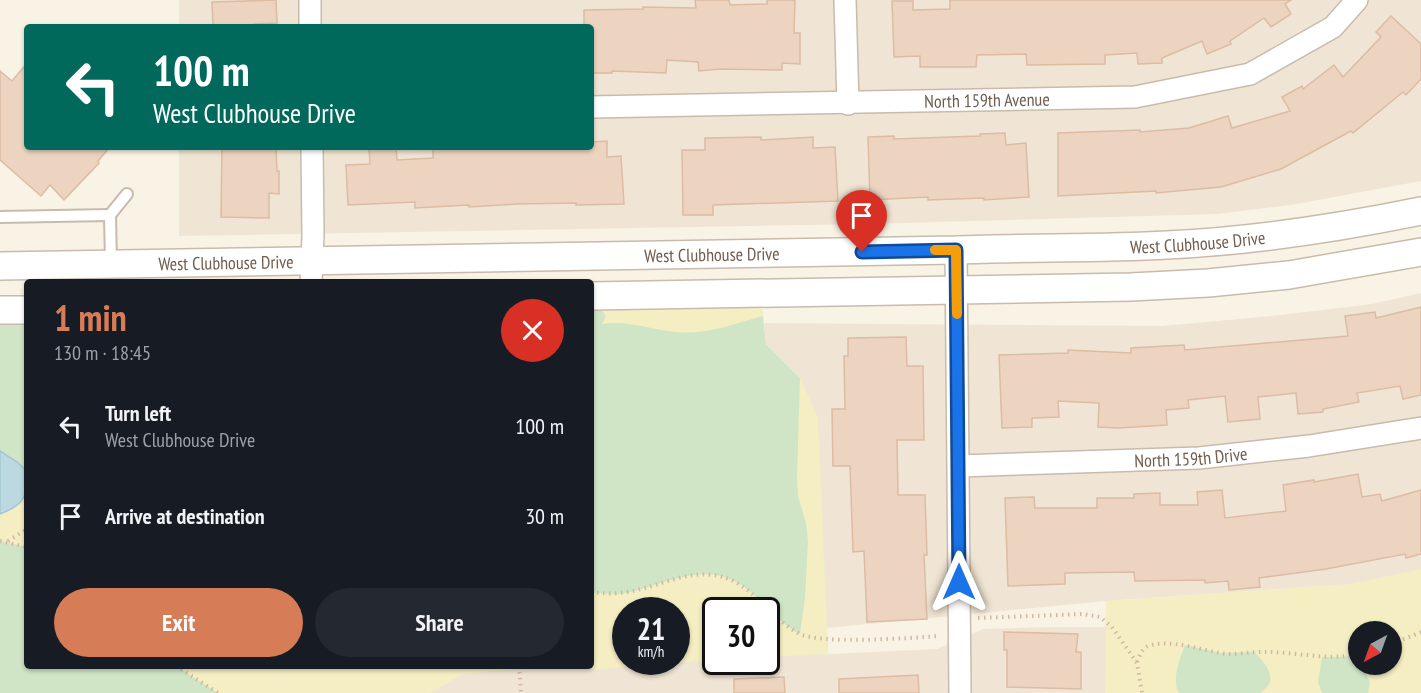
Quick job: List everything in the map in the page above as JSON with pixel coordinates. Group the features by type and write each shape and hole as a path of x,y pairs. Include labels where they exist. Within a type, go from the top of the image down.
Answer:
{"street":[{"path":"310,0 310,24"},
{"path":"845,0 848,104"},
{"name":"North 159th Avenue","path":"594,107 1135,97 1251,74 1333,27 1357,0"},
{"path":"311,271 312,150"},
{"name":"West Clubhouse Drive","path":"0,266 111,264 311,271 1170,245 1308,232 1421,211"},
{"path":"956,250 960,693"},
{"path":"594,296 1131,287 1208,283 1289,275 1421,252"},
{"path":"0,310 24,310"},
{"name":"North 159th Drive","path":"959,466 1200,458 1309,446 1421,428"}],"lane":[{"path":"111,264 110,215 127,194"},
{"path":"0,217 110,215"}],"path":[{"path":"8,542 24,531"},
{"path":"0,541 24,546"},
{"path":"594,592 618,594 693,575 711,574 740,584 752,592 788,626 816,639 934,637 942,636 978,618 1094,615 1112,627 1137,663 1142,693"},
{"path":"1402,640 1421,632"},
{"path":"1137,663 1146,647 1159,644 1184,645 1228,654 1269,652 1333,657 1348,655"},
{"path":"182,669 218,693"},
{"path":"519,669 521,693"}],"shaded area":[{"path":"179,0 1421,0 1421,181 1291,205 1217,214 868,224 179,236 179,150 594,150 594,24 179,24"},
{"path":"1421,293 1421,569 1350,584 1106,601 827,628 818,417 800,378 766,344 764,323 1162,326 1372,304"},
{"path":"1106,627 1105,693 430,693 463,674 521,669 612,668 612,675 690,675 690,662 702,661 702,675 780,675 780,656 937,649 983,629"}],"green space":[{"path":"762,308 766,344 800,378 818,417 828,654 780,656 780,597 702,597 702,661 690,662 690,597 612,597 612,668 594,669 594,310"},
{"path":"0,321 24,321 24,669 521,669 463,674 430,693 0,693"},
{"path":"1421,569 1421,693 1105,693 1106,601 1350,584"}],"sand":[{"path":"762,308 763,316 720,328 687,333 622,323 602,324 606,316 601,310"},
{"path":"800,378 818,417 828,654 780,656 780,620 800,634 805,598 808,541 806,523 798,496 797,479"},
{"path":"24,496 24,546 0,541 0,514 13,509"},
{"path":"1421,569 1421,693 1368,693 1370,682 1367,675 1402,675 1402,621 1348,621 1348,656 1322,657 1318,682 1322,693 1260,693 1266,688 1270,678 1267,667 1254,652 1221,653 1185,645 1176,676 1179,693 1105,693 1106,601 1350,584"},
{"path":"700,574 727,578 748,589 756,597 702,597 702,661 690,662 690,597 612,597 612,668 594,669 594,592 619,594 632,592"},
{"path":"181,669 521,669 463,674 430,693 218,693"}],"water":[{"path":"0,451 24,468 24,496 15,507 0,514"}],"building":[{"path":"276,0 277,23 213,24 212,2"},
{"path":"695,0 729,0 730,5 767,4 767,0 795,0 794,33 800,33 800,64 782,63 782,70 699,71 698,62 667,60 666,73 612,71 612,73 594,73 594,24 584,24 584,10 643,9 643,7 696,8"},
{"path":"950,0 1291,0 1285,4 1291,14 1271,27 1264,18 1230,41 1231,44 1207,54 1202,41 1162,58 1162,63 1138,64 1137,53 1105,55 1105,64 1027,65 1026,54 977,55 976,67 920,67 920,56 894,57 892,1 913,1 913,10 950,9"},
{"path":"1391,16 1421,44 1421,79 1406,95 1403,92 1353,133 1351,131 1281,169 1221,187 1156,193 1156,191 1058,196 1058,133 1140,130 1140,132 1189,128 1228,116 1232,128 1290,111 1282,97 1302,86 1303,89 1334,65 1343,77 1381,37 1376,32"},
{"path":"24,67 24,150 107,150 98,161 99,163 64,200 50,185 41,196 0,160 0,71 12,81"},
{"path":"1005,133 1006,145 1026,143 1029,197 984,200 984,198 928,200 928,197 870,200 868,137 894,136 894,139"},
{"path":"761,137 761,140 813,137 813,148 835,147 838,201 713,205 713,215 683,215 682,150 705,150 705,138"},
{"path":"607,141 607,157 621,156 624,204 518,204 415,208 415,202 348,205 346,165 370,164 369,150 396,150 397,160 433,158 433,150 594,150 594,142"},
{"path":"222,150 276,150 279,194 269,193 269,218 221,217"},
{"path":"1421,307 1421,395 1403,399 1400,386 1357,393 1359,402 1323,409 1323,412 1298,414 1296,393 1258,397 1260,419 1228,422 1225,396 1188,400 1189,408 1166,410 1167,425 1118,428 1098,427 1099,403 1058,401 1059,417 1032,418 1032,427 1002,428 999,355 1068,353 1068,350 1131,353 1131,348 1184,345 1185,350 1348,336 1345,316 1375,312 1376,318"},
{"path":"906,337 907,366 923,366 924,440 897,440 898,495 925,495 927,555 924,555 927,619 867,622 864,551 853,552 850,466 833,466 832,409 845,409 844,356 848,356 848,338"},
{"path":"1358,474 1362,497 1380,494 1382,501 1421,490 1421,554 1406,558 1405,554 1326,569 1259,578 1260,587 1229,590 1228,581 1205,583 1205,580 1135,581 1134,572 1065,573 1065,584 1008,586 1005,498 1034,497 1035,508 1097,508 1097,498 1134,498 1134,494 1160,493 1160,505 1198,505 1197,492 1222,490 1225,518 1286,511 1283,485"},
{"path":"1004,632 1078,634 1076,652 1081,652 1081,689 1007,687 1007,650 1004,650"},
{"path":"918,675 919,693 839,693 839,679"},
{"path":"784,677 785,693 734,693 734,679"}],"slow traffic":[{"path":"935,250 956,250 957,314"}],"route":[{"path":"862,252 956,250 959,582"}]}
